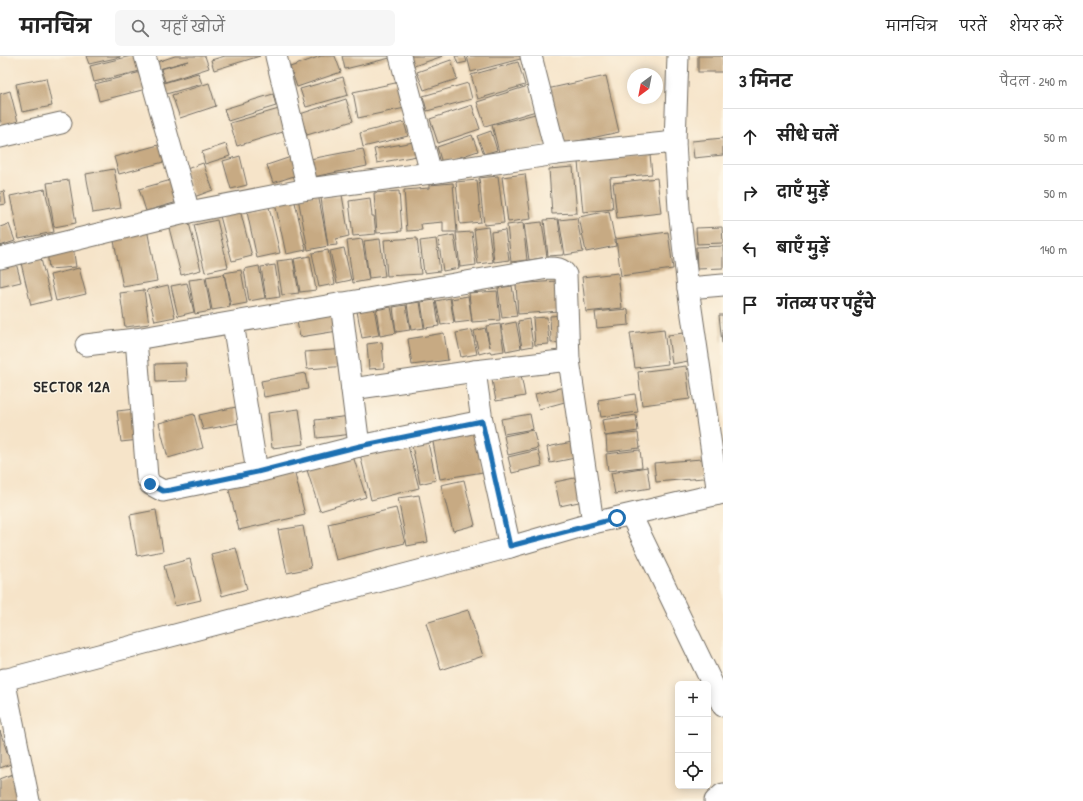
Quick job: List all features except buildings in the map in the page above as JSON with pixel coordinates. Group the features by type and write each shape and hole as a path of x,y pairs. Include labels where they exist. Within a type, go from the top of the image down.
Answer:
{"street":[{"path":"145,56 189,212"},
{"path":"276,56 308,189"},
{"path":"400,56 431,173"},
{"path":"531,56 556,154"},
{"path":"29,801 2,680 593,523 721,494 688,288 679,209 675,142 678,56"},
{"path":"0,137 61,123"},
{"path":"0,258 189,212 308,189 431,173 556,154 675,142"},
{"path":"86,345 136,339 548,268 558,268 566,275 569,360 593,523"},
{"path":"688,288 723,285"},
{"path":"341,303 360,446"},
{"path":"233,323 257,472"},
{"path":"136,339 147,477 150,484 163,491 257,472 360,446 482,421"},
{"path":"352,389 475,371 569,360"},
{"path":"475,371 482,421 510,546"},
{"path":"631,515 723,706"},
{"path":"715,801 723,794"}],"district":[{"name":"SECTOR 12A","path":"72,386"}],"route":[{"path":"150,484 163,491 171,490 257,472 360,446 482,421 510,546 593,523 617,518"}]}
